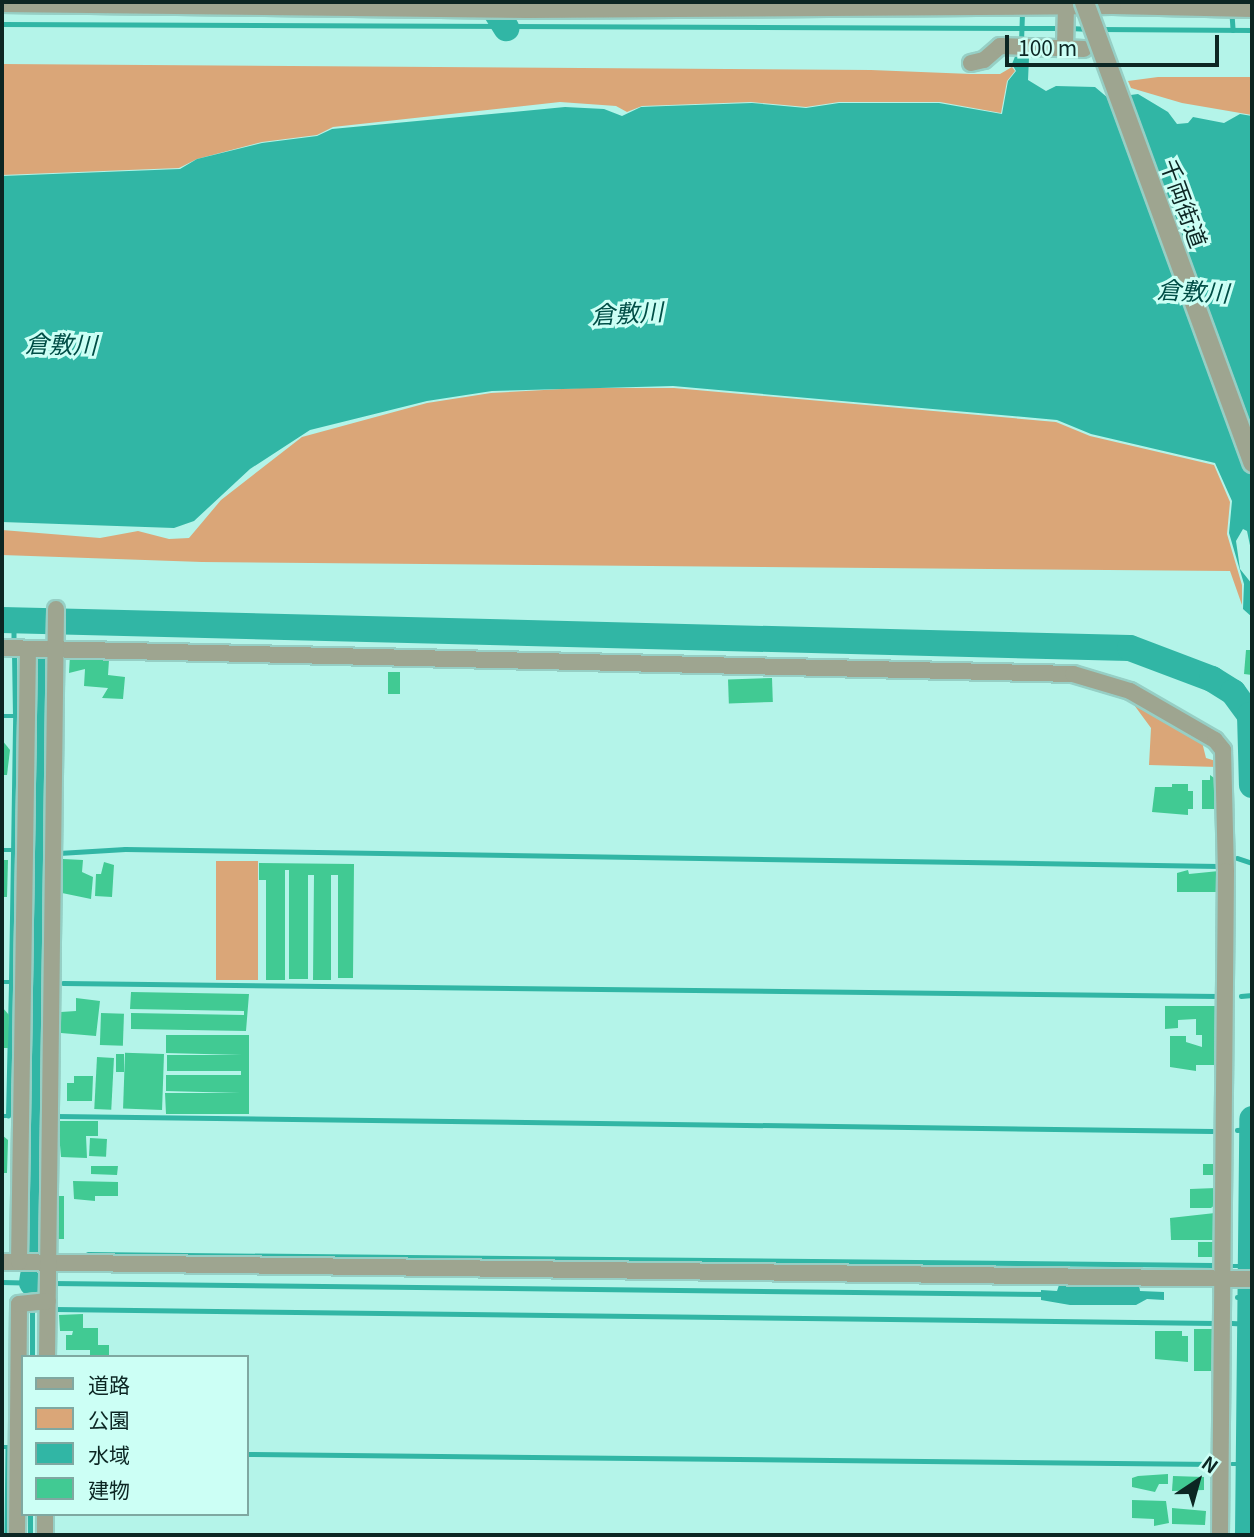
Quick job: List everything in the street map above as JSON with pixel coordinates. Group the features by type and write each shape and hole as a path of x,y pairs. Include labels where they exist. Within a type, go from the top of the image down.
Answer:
{"street":[{"path":"2,4 517,7 1009,3 1072,7 1112,4 1252,9"},
{"path":"1065,43 1072,7"},
{"name":"千両街道","path":"1072,7 1252,462"},
{"path":"971,63 984,60 1000,46 1065,43 1083,48"},
{"path":"47,1355 50,1282 55,609"},
{"path":"19,1262 15,648 56,643 1010,670 1086,676 1149,701 1204,733 1223,750 1227,1278 1220,1535"},
{"path":"2,1262 19,1262 50,1282 1252,1279"},
{"path":"17,1535 19,1304 50,1282"},
{"path":"45,1516 45,1535"}],"green space":[{"path":"2,64 871,70 971,74 1000,74 1012,67 1015,71 1007,81 1001,113 940,102 839,102 806,107 751,102 642,106 627,112 616,106 560,102 333,127 317,135 262,142 197,159 179,168 2,175"},
{"path":"1158,77 1252,77 1252,115 1182,103 1131,88 1128,81"},
{"path":"580,388 674,388 1056,422 1090,436 1214,465 1230,502 1227,534 1242,585 1242,605 1230,571 202,562 2,555 2,530 100,538 138,531 169,539 189,538 221,500 302,437 427,403 491,393"},
{"path":"1129,698 1201,738 1206,758 1219,762 1217,767 1149,765 1151,728"},
{"path":"216,861 258,861 258,980 216,980"}],"water":[{"name":"倉敷川","path":"1016,54 1029,58 1028,80 1046,91 1056,86 1095,87 1108,98 1138,94 1168,112 1177,124 1188,123 1193,117 1224,123 1240,114 1252,116 1252,555 1247,531 1243,529 1236,541 1240,569 1252,584 1252,617 1243,609 1244,584 1229,533 1232,501 1215,463 1091,434 1057,420 673,386 492,391 427,401 310,430 250,469 194,521 174,528 2,522 2,176 180,169 197,159 262,143 317,136 332,129 565,107 604,109 622,116 641,107 752,103 806,108 839,103 939,103 1002,114 1008,81 1016,71 1012,64"},
{"path":"1059,1285 1139,1285 1140,1291 1164,1292 1164,1300 1147,1299 1136,1305 1070,1305 1041,1300 1041,1290 1057,1291"}],"building":[{"path":"1246,650 1252,650 1252,675 1244,674"},
{"path":"70,655 109,660 108,675 125,677 123,699 102,698 108,688 84,686 85,669 69,673"},
{"path":"388,672 400,672 400,694 388,694"},
{"path":"772,678 773,702 729,704 728,680"},
{"path":"2,740 10,750 7,775 2,775"},
{"path":"1210,775 1217,780 1217,809 1202,809 1202,780 1210,780"},
{"path":"1172,784 1188,784 1188,791 1193,791 1193,809 1188,809 1188,815 1152,812 1155,787 1172,787"},
{"path":"63,859 83,860 82,872 93,877 91,899 62,893"},
{"path":"2,860 8,860 7,897 2,897"},
{"path":"104,862 114,865 112,897 95,896 96,874 101,874"},
{"path":"259,863 354,864 353,978 338,978 338,875 331,875 331,980 313,980 314,875 308,875 308,979 289,979 289,870 285,870 285,980 266,980 266,880 259,880"},
{"path":"1188,870 1189,874 1219,871 1220,892 1177,892 1177,873"},
{"path":"131,992 249,994 246,1031 131,1029 131,1013 244,1015 244,1011 130,1009"},
{"path":"76,998 100,1001 96,1036 61,1033 61,1012 76,1011"},
{"path":"1165,1006 1216,1006 1217,1065 1196,1065 1196,1071 1170,1067 1170,1036 1186,1036 1186,1042 1202,1047 1202,1035 1196,1035 1196,1019 1178,1020 1178,1028 1165,1029"},
{"path":"2,1007 9,1015 8,1048 2,1048"},
{"path":"101,1013 124,1014 123,1046 100,1045"},
{"path":"166,1035 249,1035 249,1114 166,1114 165,1093 240,1093 166,1091 166,1075 241,1075 241,1071 167,1071 167,1055 242,1055 166,1053"},
{"path":"125,1053 164,1054 162,1110 123,1109"},
{"path":"116,1054 124,1054 124,1072 116,1072"},
{"path":"97,1057 114,1058 111,1110 94,1109"},
{"path":"74,1076 93,1076 92,1101 67,1101 67,1083 74,1083"},
{"path":"58,1121 98,1121 98,1136 86,1136 87,1158 61,1157"},
{"path":"2,1135 8,1140 7,1173 2,1173"},
{"path":"90,1138 107,1139 106,1157 89,1156"},
{"path":"1203,1164 1218,1164 1218,1175 1203,1175"},
{"path":"91,1166 118,1166 117,1175 91,1174"},
{"path":"73,1181 118,1182 118,1196 95,1196 95,1201 74,1199"},
{"path":"1216,1188 1216,1204 1211,1208 1190,1208 1190,1189"},
{"path":"58,1196 64,1196 64,1239 58,1239"},
{"path":"1215,1213 1216,1240 1171,1240 1170,1218"},
{"path":"1198,1242 1217,1242 1217,1257 1198,1257"},
{"path":"83,1314 83,1328 98,1328 98,1345 109,1345 109,1355 90,1355 90,1350 66,1350 66,1335 72,1335 73,1331 60,1331 59,1315"},
{"path":"1194,1329 1213,1329 1213,1371 1194,1371"},
{"path":"1155,1331 1182,1331 1182,1336 1188,1336 1188,1362 1155,1359"},
{"path":"1168,1474 1168,1484 1159,1484 1155,1492 1132,1487 1132,1478"},
{"path":"1173,1476 1204,1477 1204,1490 1172,1491"},
{"path":"1132,1500 1166,1501 1169,1523 1154,1526 1154,1519 1132,1518"},
{"path":"1172,1508 1206,1511 1205,1525 1172,1524"}],"waterway":[{"path":"490,2 506,28"},
{"path":"1021,42 1022,14"},
{"path":"1232,14 1233,30"},
{"path":"2,24 1061,28"},
{"path":"1070,28 1089,29"},
{"path":"1098,29 1252,30"},
{"path":"2,620 1130,648 1212,679 1233,692 1250,715 1252,785"},
{"path":"14,621 14,644"},
{"path":"2,716 15,716 14,653"},
{"path":"33,1255 39,658"},
{"path":"2,982 11,982 15,716"},
{"path":"38,849 48,855"},
{"path":"59,853 125,849 1218,866"},
{"path":"2,850 12,850"},
{"path":"1237,858 1252,863"},
{"path":"36,982 42,982"},
{"path":"2,1116 8,1116 11,983"},
{"path":"63,983 1218,996"},
{"path":"1241,996 1252,995"},
{"path":"35,1116 40,1116"},
{"path":"56,1116 1212,1131"},
{"path":"1248,1535 1252,1119"},
{"path":"1237,1130 1252,1129"},
{"path":"33,1250 39,1250"},
{"path":"88,1254 1212,1265"},
{"path":"1233,1266 1251,1266"},
{"path":"32,1283 33,1276"},
{"path":"2,1282 43,1283"},
{"path":"52,1283 1044,1294"},
{"path":"1237,1297 1250,1298"},
{"path":"32,1308 32,1355"},
{"path":"55,1309 1215,1323"},
{"path":"1232,1323 1250,1324"},
{"path":"2,1447 8,1447 7,1535"},
{"path":"248,1454 1215,1464"},
{"path":"1232,1464 1249,1464"},
{"path":"30,1516 30,1535"}]}
